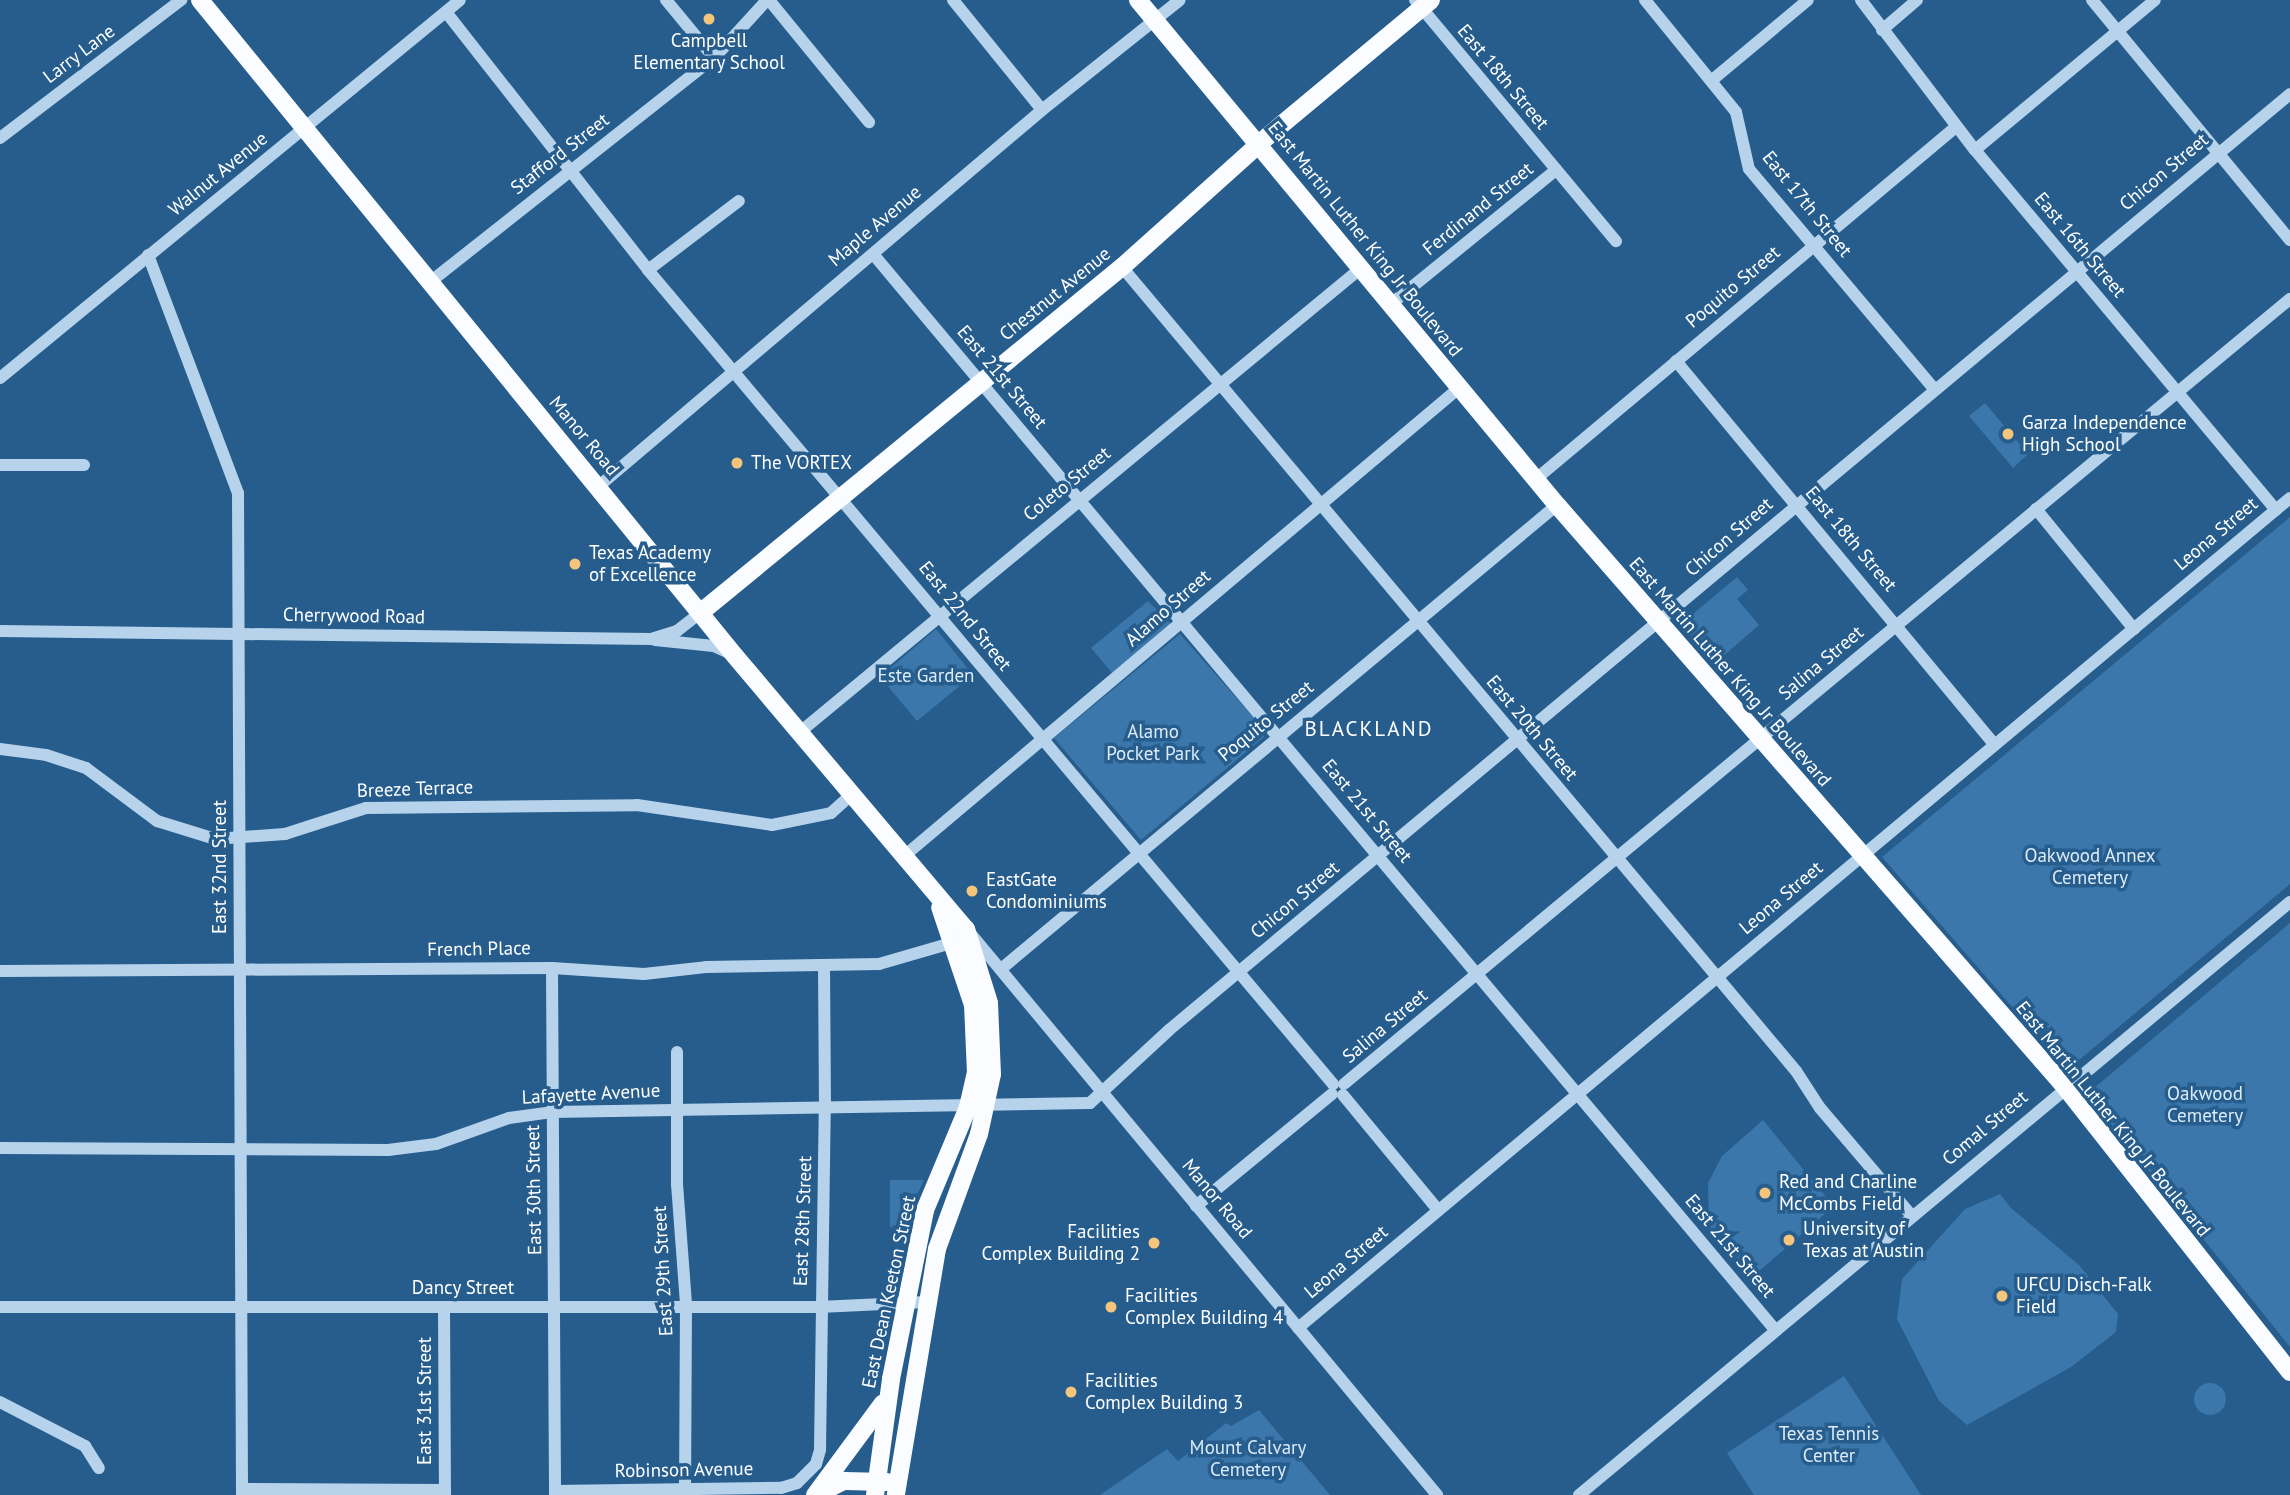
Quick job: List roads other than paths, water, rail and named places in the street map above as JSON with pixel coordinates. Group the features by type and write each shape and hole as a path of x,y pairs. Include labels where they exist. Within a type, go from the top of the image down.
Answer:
{"main road":[{"name":"Manor Road","path":"200,0 936,898"},
{"name":"East Martin Luther King Jr Boulevard","path":"1138,0 1261,144 1557,505 2065,1087 2290,1372"},
{"name":"Chestnut Avenue","path":"700,613 844,499 1122,267 1422,3"},
{"name":"East Dean Keeton Street","path":"897,1489 926,1302 947,1216 986,1107 992,1024 983,976 936,898"},
{"name":"East Dean Keeton Street","path":"874,1490 891,1379 925,1210 968,1107 976,1073 976,1027 960,935"},
{"path":"816,1495 881,1408 891,1379"},
{"path":"816,1495 844,1481 874,1490"},
{"path":"860,1495 874,1490 897,1489"}],"street":[{"name":"Larry Lane","path":"0,138 181,0"},
{"name":"Walnut Avenue","path":"0,378 460,0"},
{"path":"666,0 714,58"},
{"path":"768,0 869,122"},
{"name":"Stafford Street","path":"430,282 714,58 768,0"},
{"path":"953,0 1042,110"},
{"name":"Maple Avenue","path":"598,486 1042,110 1180,0"},
{"name":"East 17th Street","path":"1645,0 1736,112 1749,169 1934,389"},
{"path":"1711,81 1808,0"},
{"name":"East 16th Street","path":"1861,0 1956,127 2276,510"},
{"path":"1882,30 1917,0"},
{"path":"2092,0 2290,240"},
{"path":"1975,150 2155,0"},
{"name":"East 18th Street","path":"1422,3 1616,241"},
{"name":"East 22nd Street","path":"446,12 573,169 648,270 844,499 1135,852 1240,971 1438,1210"},
{"name":"Chicon Street","path":"1100,1092 1240,971 2076,270 2290,94"},
{"name":"Poquito Street","path":"1535,479 1956,127"},
{"name":"Ferdinand Street","path":"1391,304 1556,170"},
{"path":"648,270 739,201"},
{"name":"East 21st Street","path":"873,254 1776,1331"},
{"name":"East 32nd Street","path":"148,255 236,484 239,633 242,1492"},
{"name":"East 20th Street","path":"1122,267 1516,741 1716,976 1911,1215"},
{"name":"Coleto Street","path":"800,732 938,613 1361,268"},
{"name":"Salina Street","path":"1196,1206 1618,859 2176,391 2290,299"},
{"name":"East 18th Street","path":"1676,361 1994,744"},
{"name":"Alamo Street","path":"903,857 1459,388"},
{"path":"0,465 84,465"},
{"name":"Leona Street","path":"1298,1328 2290,498"},
{"name":"Poquito Street","path":"1001,969 1135,852 1279,737 1557,505"},
{"path":"2036,509 2134,628"},
{"name":"Cherrywood Road","path":"0,631 651,639 677,631 700,613"},
{"path":"651,639 714,646 735,656"},
{"name":"Breeze Terrace","path":"0,749 68,761 103,777 157,821 193,834 240,839 285,834 366,808 637,806 772,825 831,813 850,796"},
{"name":"Comal Street","path":"1579,1495 1911,1215 2290,902"},
{"name":"French Place","path":"0,971 552,968 644,974 706,967 824,966 911,958 960,935"},
{"name":"Manor Road","path":"960,935 1001,969 1100,1092 1437,1495"},
{"name":"East 28th Street","path":"809,1473 820,1450 819,1307 825,1108 824,966"},
{"name":"East 30th Street","path":"552,968 555,1493"},
{"name":"East 29th Street","path":"677,1052 677,1184 686,1306 685,1489"},
{"name":"Lafayette Avenue","path":"0,1148 413,1148 509,1118 552,1112 1083,1106 1100,1092"},
{"name":"Dancy Street","path":"0,1307 819,1307 926,1302"},
{"name":"East 31st Street","path":"444,1307 445,1493"},
{"path":"0,1402 85,1446 99,1468"},
{"name":"Robinson Avenue","path":"555,1493 780,1488 809,1473"},
{"path":"242,1492 445,1493"}],"place":[{"name":"Campbell Elementary School","path":"709,19"},
{"name":"Garza Independence High School","path":"2008,434"},
{"name":"The VORTEX","path":"737,463"},
{"name":"Texas Academy of Excellence","path":"575,564"},
{"name":"EastGate Condominiums","path":"972,891"},
{"name":"Red and Charline McCombs Field","path":"1765,1193"},
{"name":"University of Texas at Austin","path":"1789,1240"},
{"name":"Facilities Complex Building 2","path":"1154,1243"},
{"name":"UFCU Disch-Falk Field","path":"2002,1296"},
{"name":"Facilities Complex Building 4","path":"1111,1307"},
{"name":"Facilities Complex Building 3","path":"1071,1392"}],"district":[{"name":"BLACKLAND","path":"1369,729"}],"park label":[{"name":"Este Garden","path":"926,676"},
{"name":"Alamo Pocket Park","path":"1153,743"},
{"name":"Oakwood Annex Cemetery","path":"2090,867"},
{"name":"Oakwood Cemetery","path":"2205,1105"},
{"name":"Texas Tennis Center","path":"1829,1445"},
{"name":"Mount Calvary Cemetery","path":"1248,1459"}]}
